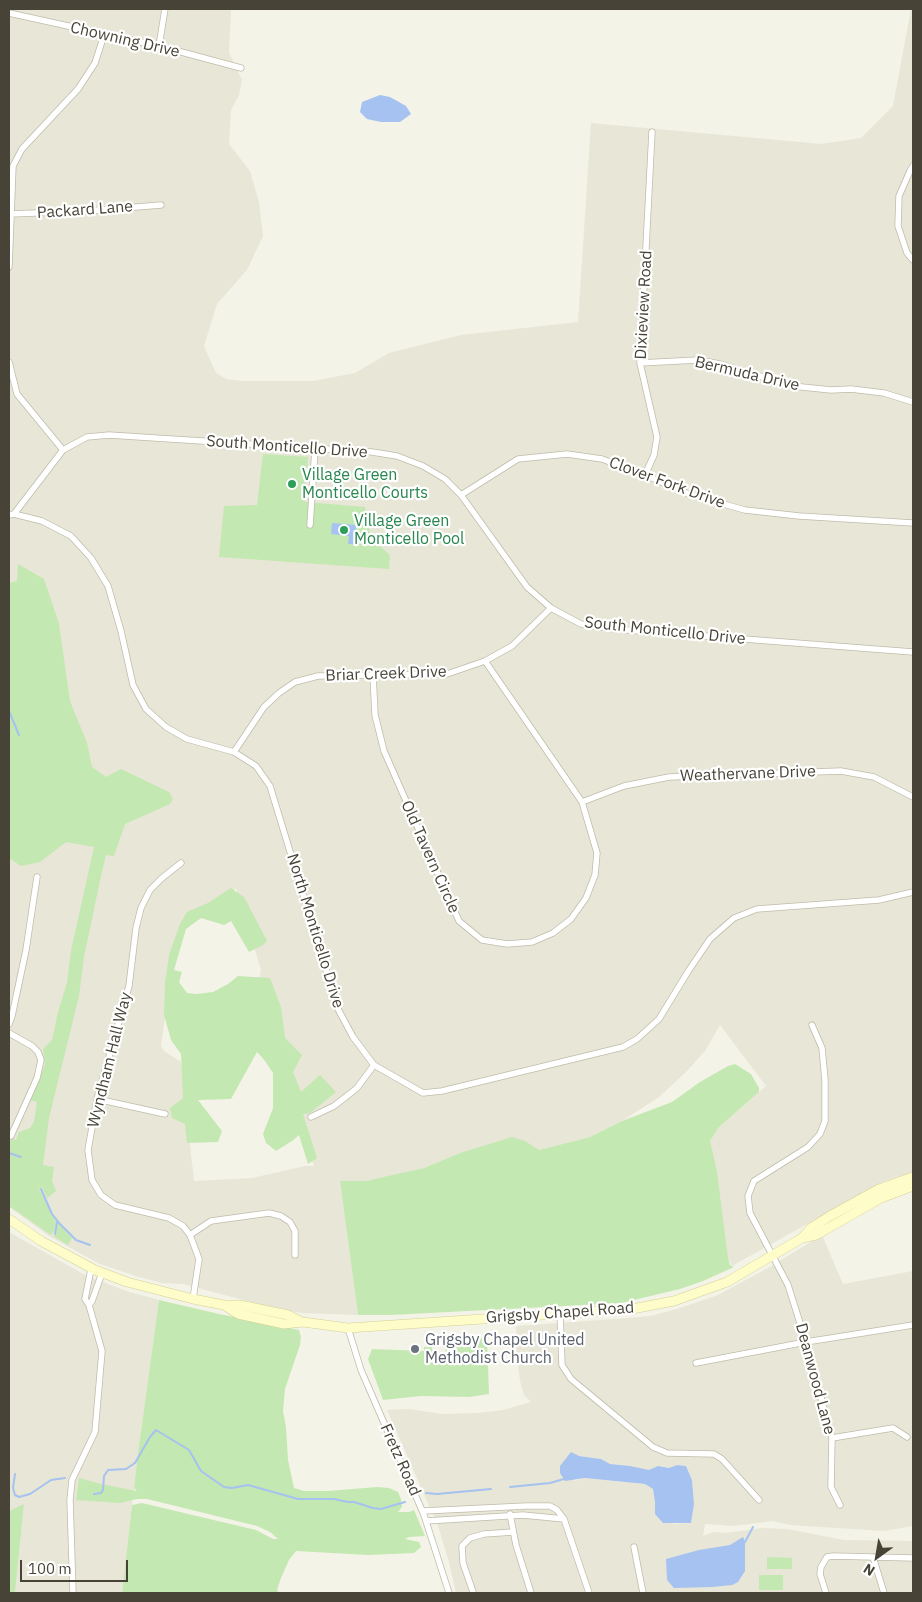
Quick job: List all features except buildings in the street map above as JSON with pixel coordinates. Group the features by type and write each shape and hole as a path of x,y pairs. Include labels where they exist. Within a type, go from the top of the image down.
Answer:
{"street":[{"path":"159,46 165,9"},
{"name":"Chowning Drive","path":"9,13 159,46 241,68"},
{"path":"9,267 13,166 22,149 78,89 95,63 104,35"},
{"name":"Dixieview Road","path":"645,475 654,455 656,437 640,363 652,132"},
{"path":"913,166 899,196 898,226 907,253 913,260"},
{"name":"Packard Lane","path":"10,214 87,211 161,205"},
{"name":"Bermuda Drive","path":"640,363 698,360 720,364 792,386 867,391 913,402"},
{"path":"9,362 17,394 63,450"},
{"name":"South Monticello Drive","path":"11,515 63,450 87,437 109,435 372,452 397,456 423,466 445,479 461,495 527,586 551,608 581,624 614,629 913,652"},
{"path":"310,525 315,449"},
{"name":"Clover Fork Drive","path":"461,495 518,459 567,454 602,459 691,495 744,510 798,516 913,523"},
{"name":"North Monticello Drive","path":"11,515 42,521 71,536 91,558 108,586 121,631 133,685 146,709 166,728 187,739 234,752 256,766 270,786 338,1009 353,1037 374,1065 423,1093 442,1091 623,1047 659,1019 710,939 734,918 757,909 879,900 913,892"},
{"name":"Briar Creek Drive","path":"234,752 264,707 295,682 318,676 447,674 485,661 512,646 551,608"},
{"name":"Old Tavern Circle","path":"374,675 375,715 384,751 459,920 482,940 507,944 532,942 553,933 571,919 586,898 594,875 597,853 582,802 485,661"},
{"name":"Weathervane Drive","path":"582,802 624,786 669,777 841,771 874,777 913,797"},
{"name":"Wyndham Hall Way","path":"181,863 150,890 141,908 136,928 129,986 96,1099 88,1150 92,1180 101,1195 115,1205 169,1218 182,1226 190,1235 199,1259 193,1299"},
{"path":"9,1024 26,950 37,877"},
{"name":"Deanwood Lane","path":"812,1025 822,1048 825,1080 825,1121 820,1134 808,1147 754,1181 748,1196 750,1213 788,1285 806,1342 832,1438 831,1487 840,1505"},
{"path":"9,1034 32,1046 38,1052 41,1060 37,1078 11,1136"},
{"path":"311,1117 334,1106 357,1088 374,1065"},
{"path":"96,1099 165,1114"},
{"name":"Grigsby Chapel Road","path":"9,1219 40,1241 91,1269 127,1282 193,1299 224,1305 240,1305 288,1315 303,1322 348,1328 632,1309 674,1301 727,1282 802,1238 811,1228 850,1205 879,1190 913,1177"},
{"name":"Grigsby Chapel Road","path":"802,1238 816,1235 881,1198 913,1186"},
{"path":"190,1235 211,1221 269,1213 281,1216 290,1222 295,1231 295,1256"},
{"path":"73,1593 70,1500 72,1480 96,1432 102,1351 89,1305 85,1299 91,1269"},
{"path":"89,1305 102,1273"},
{"path":"560,1313 562,1365 571,1379 653,1447 667,1453 714,1454 722,1459 759,1500"},
{"path":"696,1363 806,1342 913,1325"},
{"name":"Fretz Road","path":"348,1328 361,1370 426,1521 449,1593"},
{"path":"832,1438 893,1428 907,1437"},
{"path":"422,1511 550,1506 557,1510 564,1519 589,1593"},
{"path":"507,1507 516,1545 531,1593"},
{"path":"465,1509 465,1518"},
{"path":"426,1521 510,1515 564,1519"},
{"path":"473,1592 463,1563 462,1546 470,1538 484,1534 513,1532"},
{"path":"634,1547 643,1593"},
{"path":"826,1593 820,1574 821,1567 828,1557 913,1558"},
{"path":"874,1557 884,1593"}],"shaded area":[{"path":"9,9 231,9 229,53 242,80 239,95 231,110 229,144 250,171 259,202 263,236 247,270 217,304 204,346 216,373 227,379 241,381 313,381 355,373 389,353 461,335 578,322 591,123 822,144 861,138 893,106 911,9 913,9 913,1172 884,1181 732,1266 728,1257 717,1171 710,1148 710,1141 719,1127 766,1086 720,1025 705,1051 659,1097 622,1121 590,1137 539,1150 460,1153 424,1168 389,1177 366,1181 340,1181 358,1315 302,1313 277,1309 183,1284 162,1283 100,1264 49,1236 9,1207 9,835 101,806 9,593","holes":["236,888 261,970 259,979 273,1049 314,1166 305,1166 252,1178 194,1181 181,1062 164,1051 161,1046 173,961 184,925 224,901"]},
{"path":"9,1232 85,1275 126,1291 159,1300 138,1453 122,1593 15,1593 24,1505 9,1511"},
{"path":"822,1235 843,1284 913,1271 913,1526 884,1531 790,1525 773,1521 733,1526 705,1524 703,1536 713,1532 726,1533 762,1528 787,1529 844,1540 913,1541 913,1593 456,1593 438,1526 387,1410 410,1409 442,1414 478,1413 503,1410 531,1402 524,1395 520,1381 516,1326 650,1316 718,1295 768,1268","holes":["571,1453 601,1459 609,1464 630,1466 649,1471 658,1466 669,1468 677,1465 686,1466 692,1480 694,1504 691,1523 674,1524 655,1514 653,1489 645,1484 585,1478 574,1481"]}],"green space":[{"path":"263,454 308,457 305,502 365,507 371,538 390,555 389,569 219,557 224,506 257,505"},
{"path":"18,564 44,579 59,624 70,701 87,743 92,767 106,777 121,769 169,792 173,799 170,804 125,824 114,856 106,855 84,957 79,996 49,1118 43,1165 54,1167 52,1181 56,1191 47,1198 42,1187 39,1189 56,1221 51,1235 9,1206 9,1142 12,1139 16,1140 19,1132 30,1128 34,1122 37,1102 30,1100 45,1065 43,1049 52,1040 67,983 71,951 94,847 66,842 40,862 21,866 9,858 9,583 17,581"},
{"path":"231,888 244,897 267,941 249,952 231,921 224,925 201,918 186,929 174,970 182,972 179,982 187,993 197,994 213,992 238,976 270,978 281,1007 285,1038 302,1055 293,1072 301,1092 320,1075 336,1092 310,1113 303,1114 317,1158 308,1164 299,1135 276,1151 266,1143 263,1134 273,1108 273,1073 257,1052 231,1099 198,1100 222,1131 218,1142 187,1143 185,1124 172,1118 170,1108 183,1098 181,1054 171,1040 164,1015 165,983 169,955 180,924 187,912 208,903"},
{"path":"735,1064 751,1074 759,1088 759,1092 719,1127 710,1141 717,1171 728,1257 730,1265 734,1267 680,1289 621,1303 391,1315 358,1315 340,1181 366,1181 424,1168 460,1153 512,1137 525,1141 539,1150 590,1137 622,1121 672,1102 700,1082"},
{"path":"57,1222 72,1238 68,1245 51,1235 56,1235"},
{"path":"159,1300 299,1330 301,1337 300,1345 285,1389 283,1411 288,1460 294,1488 304,1491 328,1491 377,1487 389,1488 398,1492 402,1507 398,1512 414,1510 425,1536 405,1539 419,1542 421,1547 414,1553 368,1555 296,1551 289,1560 281,1578 277,1590 279,1593 122,1593 132,1505 142,1503 256,1530 273,1539 278,1539 270,1532 257,1526 147,1499 120,1503 76,1500 79,1478 137,1491 134,1488 138,1453"},
{"path":"487,1337 489,1394 469,1397 421,1396 383,1400 368,1359 372,1349 424,1351 424,1347 432,1347 433,1359 445,1364 446,1340"},
{"path":"24,1504 15,1593 9,1593 9,1511"},
{"path":"767,1557 792,1558 792,1569 767,1569"},
{"path":"759,1575 783,1575 783,1590 759,1590"}],"water":[{"path":"380,95 390,97 406,106 411,114 400,122 381,122 367,119 360,112 362,102"},
{"name":"Village Green Monticello Pool","path":"332,523 356,525 355,544 348,544 349,536 331,534"},
{"path":"571,1452 579,1456 601,1459 610,1464 649,1470 658,1466 669,1468 677,1465 686,1466 692,1480 694,1504 691,1523 663,1523 655,1514 653,1489 645,1484 585,1478 565,1481 560,1473 560,1466"},
{"path":"743,1537 745,1542 745,1571 738,1582 732,1585 712,1587 674,1588 667,1580 666,1559 699,1550 730,1545"}],"waterway":[{"path":"9,711 19,735"},
{"path":"9,1153 21,1157"},
{"path":"41,1189 52,1214 60,1224 76,1240 90,1245"},
{"path":"55,1234 57,1222"},
{"path":"94,1494 101,1493 103,1490 104,1476 108,1470 126,1469 135,1463 156,1430 189,1450 201,1471 224,1487 232,1488 248,1485 298,1499 334,1499 381,1509 405,1502"},
{"path":"15,1474 13,1488 15,1495 19,1497 30,1494 51,1480 65,1478"},
{"path":"510,1487 550,1483 564,1479"},
{"path":"426,1493 437,1494 491,1489"},
{"path":"745,1542 753,1527"}],"place":[{"name":"Village Green Monticello Courts","path":"292,484"},
{"name":"Village Green Monticello Pool","path":"344,530"},
{"name":"Grigsby Chapel United Methodist Church","path":"415,1349"}]}
